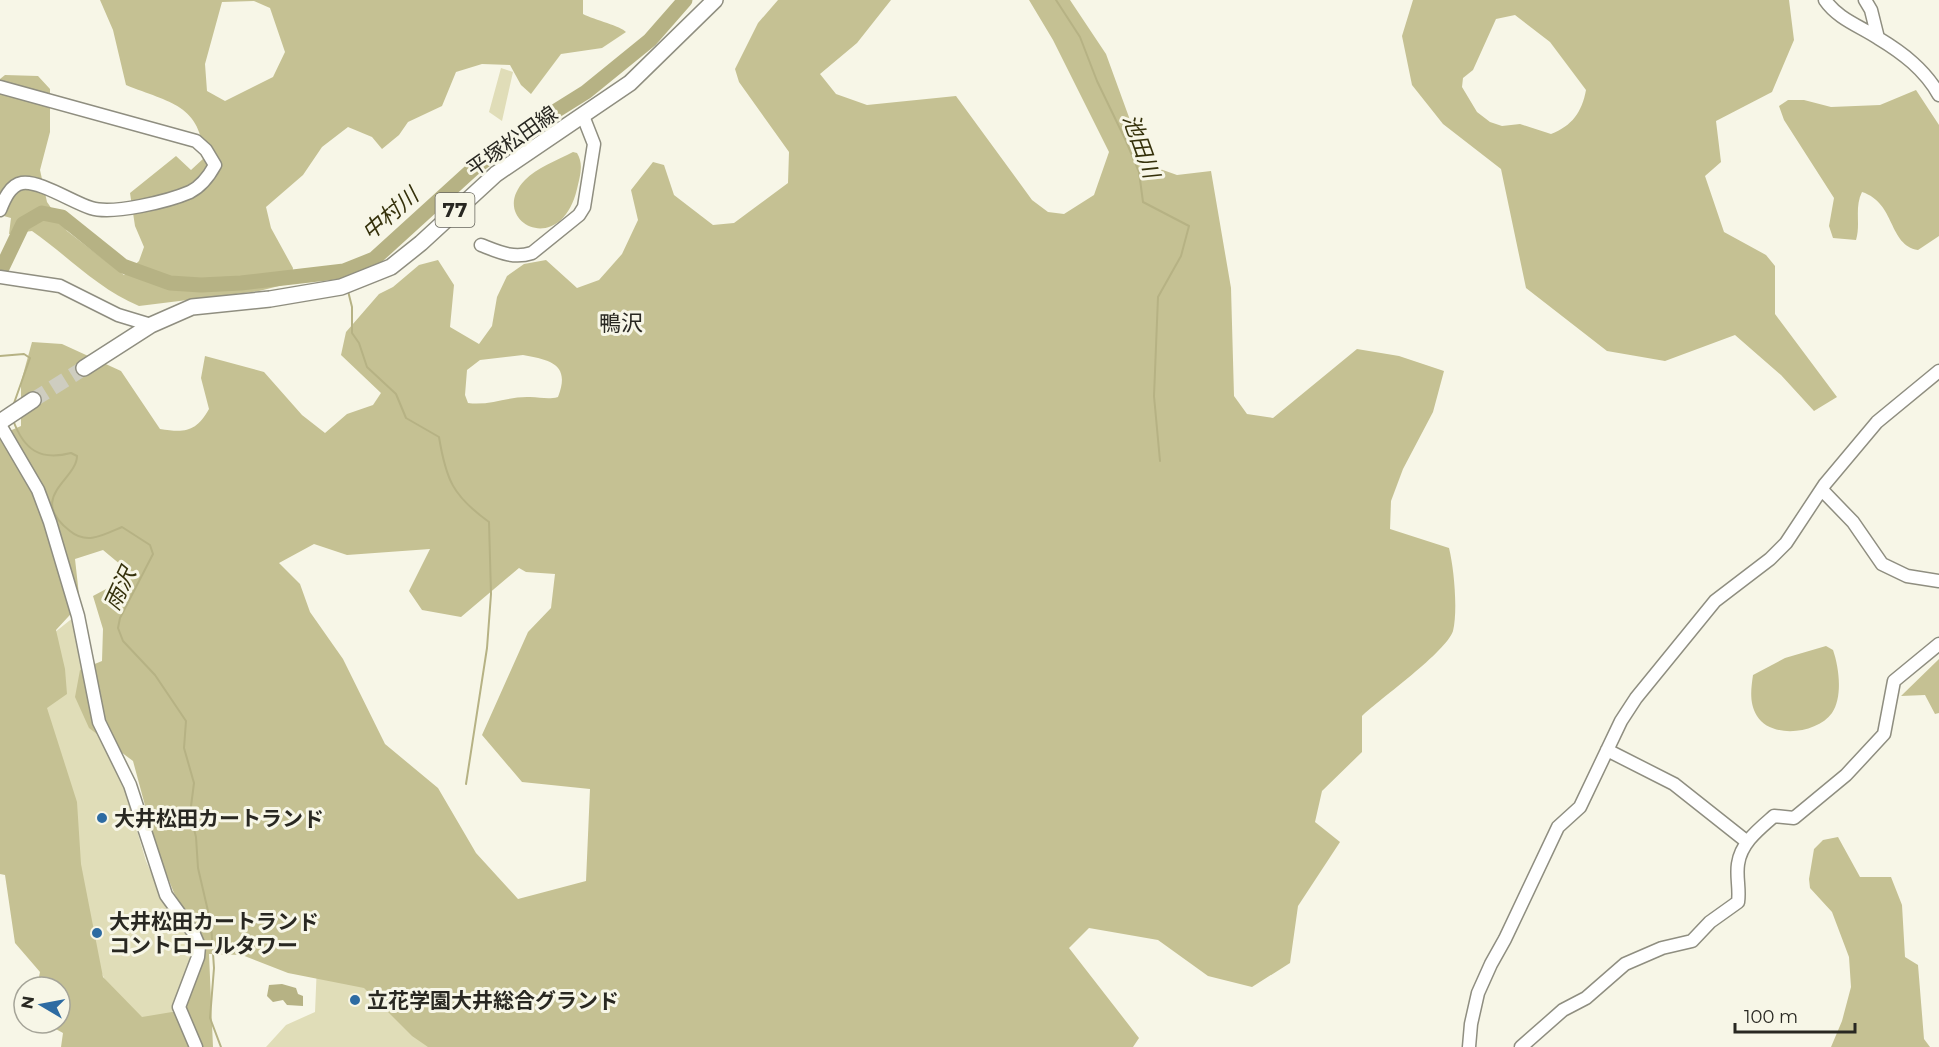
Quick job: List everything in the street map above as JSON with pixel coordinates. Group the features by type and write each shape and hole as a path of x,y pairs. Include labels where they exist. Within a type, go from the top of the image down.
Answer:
{"main road":[{"name":"平塚松田線","path":"84,368 151,325 192,307 270,299 324,290 357,282 380,273 421,243 495,174 630,83 715,0"},
{"path":"0,423 33,400"}],"street":[{"path":"1825,0 1840,16 1899,50 1922,70 1939,95"},
{"path":"1864,0 1871,10 1878,38"},
{"path":"0,87 196,141 206,150 215,165 206,180 191,191 112,210 93,209 36,184 22,183 13,188 0,210"},
{"path":"481,245 506,255 524,256 532,253 579,215 588,196 594,144 583,116"},
{"path":"3,278 60,286 110,311 151,325"},
{"path":"1469,1047 1471,1024 1478,993 1491,964 1506,939 1558,827 1580,807 1621,721 1636,698 1715,602 1770,559 1786,543 1849,453 1877,422 1939,370"},
{"path":"0,423 38,490 50,522 78,616 99,722 130,785 166,896 193,932 199,946 198,957 179,1007 196,1047"},
{"path":"1823,490 1854,522 1882,564 1907,576 1939,581"},
{"path":"1521,1047 1563,1010 1586,998 1625,964 1662,948 1692,940 1710,921 1738,902 1740,889 1737,865 1746,841 1773,816 1794,818 1846,775 1884,734 1894,681 1939,644"},
{"path":"1607,750 1674,784 1746,841"}],"shaded area":[{"path":"100,0 583,0 583,14 626,32 602,48 561,54 531,94 521,85 510,65 482,64 456,72 442,106 408,122 399,135 382,149 372,137 348,127 322,147 303,175 266,207 271,228 293,268 291,283 259,291 139,306 110,291 32,231 9,234 11,218 0,215 0,79 5,75 38,76 50,89 50,132 40,170 47,202 67,231 124,275 139,261 144,247 135,226 130,193 176,156 191,170 204,158 202,140 190,116 169,102 126,85 113,30","holes":["254,1 270,8 285,52 273,77 225,101 207,91 205,64 222,2"]},
{"path":"778,0 891,0 857,43 820,74 836,94 867,105 956,96 1032,200 1048,212 1064,214 1094,195 1109,152 1053,40 1029,0 1070,0 1106,54 1146,164 1177,175 1211,171 1231,288 1234,396 1247,414 1273,418 1357,349 1399,356 1444,371 1433,412 1403,469 1391,501 1390,529 1449,548 1455,589 1453,631 1438,651 1362,716 1362,752 1322,791 1315,822 1340,842 1298,906 1290,963 1252,987 1208,976 1158,940 1089,928 1069,948 1139,1038 1133,1047 428,1047 412,1036 364,988 288,973 242,955 209,954 213,1047 61,1047 63,1035 72,1035 72,975 39,975 40,972 15,943 5,875 0,874 0,435 21,426 21,382 32,342 62,344 121,371 160,429 176,431 189,429 204,417 209,409 201,378 205,356 264,372 302,415 325,433 347,414 373,405 381,393 341,355 346,332 379,294 393,287 419,265 438,260 454,285 450,327 479,344 492,326 497,297 507,276 524,264 546,260 577,288 599,280 622,254 638,220 631,190 653,162 664,165 674,195 713,225 734,223 788,183 789,152 739,82 735,69 758,23","holes":["523,355 542,359 556,366 560,371 562,377 558,397 522,397 476,404 468,403 465,395 467,370 480,360","314,544 347,555 430,549 409,591 422,610 461,617 519,568 526,572 555,574 551,608 528,632 482,735 522,782 590,789 586,881 518,899 476,853 438,788 385,744 343,659 310,612 300,584 279,563","103,550 121,565 121,581 93,596 103,629 102,661 80,670 75,697 89,728 133,761 166,873 174,893 205,945 184,1010 142,1017 103,977 81,864 77,802 47,708 67,694 65,669 56,630 80,604 75,559"]},
{"path":"1413,0 1789,0 1794,40 1772,92 1716,121 1721,162 1705,176 1724,232 1766,255 1775,266 1775,314 1837,397 1814,411 1781,375 1735,335 1665,361 1607,351 1526,288 1501,169 1443,124 1412,85 1402,36","holes":["1515,15 1550,42 1586,90 1579,111 1565,127 1551,134 1520,124 1502,126 1490,122 1477,112 1462,87 1463,78 1473,70 1496,19"]},
{"path":"501,68 513,72 502,121 489,112"},
{"path":"1916,90 1939,125 1939,236 1918,250 1908,247 1901,240 1881,205 1873,197 1862,192 1858,204 1856,240 1833,238 1829,226 1834,198 1784,120 1779,106 1788,100 1804,100 1831,107 1880,105"},
{"path":"573,152 579,157 581,170 577,189 568,211 556,224 543,228 530,226 520,219 514,208 515,195 530,176"},
{"name":"大井松田カートランド","path":"74,617 146,861 165,904 191,942 194,954 176,1006 169,1017 138,1020 109,989 89,945 40,714 40,644"},
{"path":"1826,646 1833,650 1838,673 1838,699 1832,713 1816,726 1794,731 1783,731 1764,723 1757,716 1753,706 1751,691 1753,675 1785,658"},
{"path":"1939,659 1939,713 1935,714 1925,695 1901,696"},
{"path":"1838,837 1860,877 1891,877 1902,905 1905,957 1918,965 1924,1039 1930,1047 1831,1047 1842,1021 1851,987 1849,957 1832,912 1810,888 1809,879 1814,849 1823,840"},
{"name":"立花学園大井総合グランド","path":"317,964 379,989 444,1047 266,1047 286,1025 315,1012"},
{"path":"282,984 296,988 298,994 303,996 303,1006 287,1005 283,1000 273,1002 267,996 269,985"}],"waterway":[{"name":"中村川","path":"0,272 23,224 42,213 62,217 123,266 170,283 201,285 241,283 344,271 374,259 473,169 538,122 586,92 650,40 685,0"},
{"name":"池田川","path":"1056,0 1080,37 1097,81 1126,141 1139,172 1143,202 1189,226 1181,256 1158,297 1154,396 1160,461"},
{"path":"344,271 345,279"},
{"path":"348,291 352,307 352,333 359,343 367,367 396,394 406,418 439,437 448,476 453,486 467,504 489,522 491,594 487,648 466,784"},
{"name":"雨沢","path":"0,356 24,354 30,358 13,406"},
{"name":"雨沢","path":"13,420 22,439 34,451 50,455 71,453 77,456 75,465 53,499 53,508 58,519 70,531 89,538 122,527 150,545 153,554 120,618 118,628 123,641 155,675 186,721 184,748 194,783 190,814 196,837 198,868 211,924 214,968 210,1018 221,1047"}],"tunnel":[{"path":"33,400 84,368"}],"place":[{"name":"大井松田カートランド","path":"102,818"},
{"name":"大井松田カートランド コントロールタワー","path":"97,933"},
{"name":"立花学園大井総合グランド","path":"355,1000"}],"district":[{"name":"鴨沢","path":"621,323"}]}
